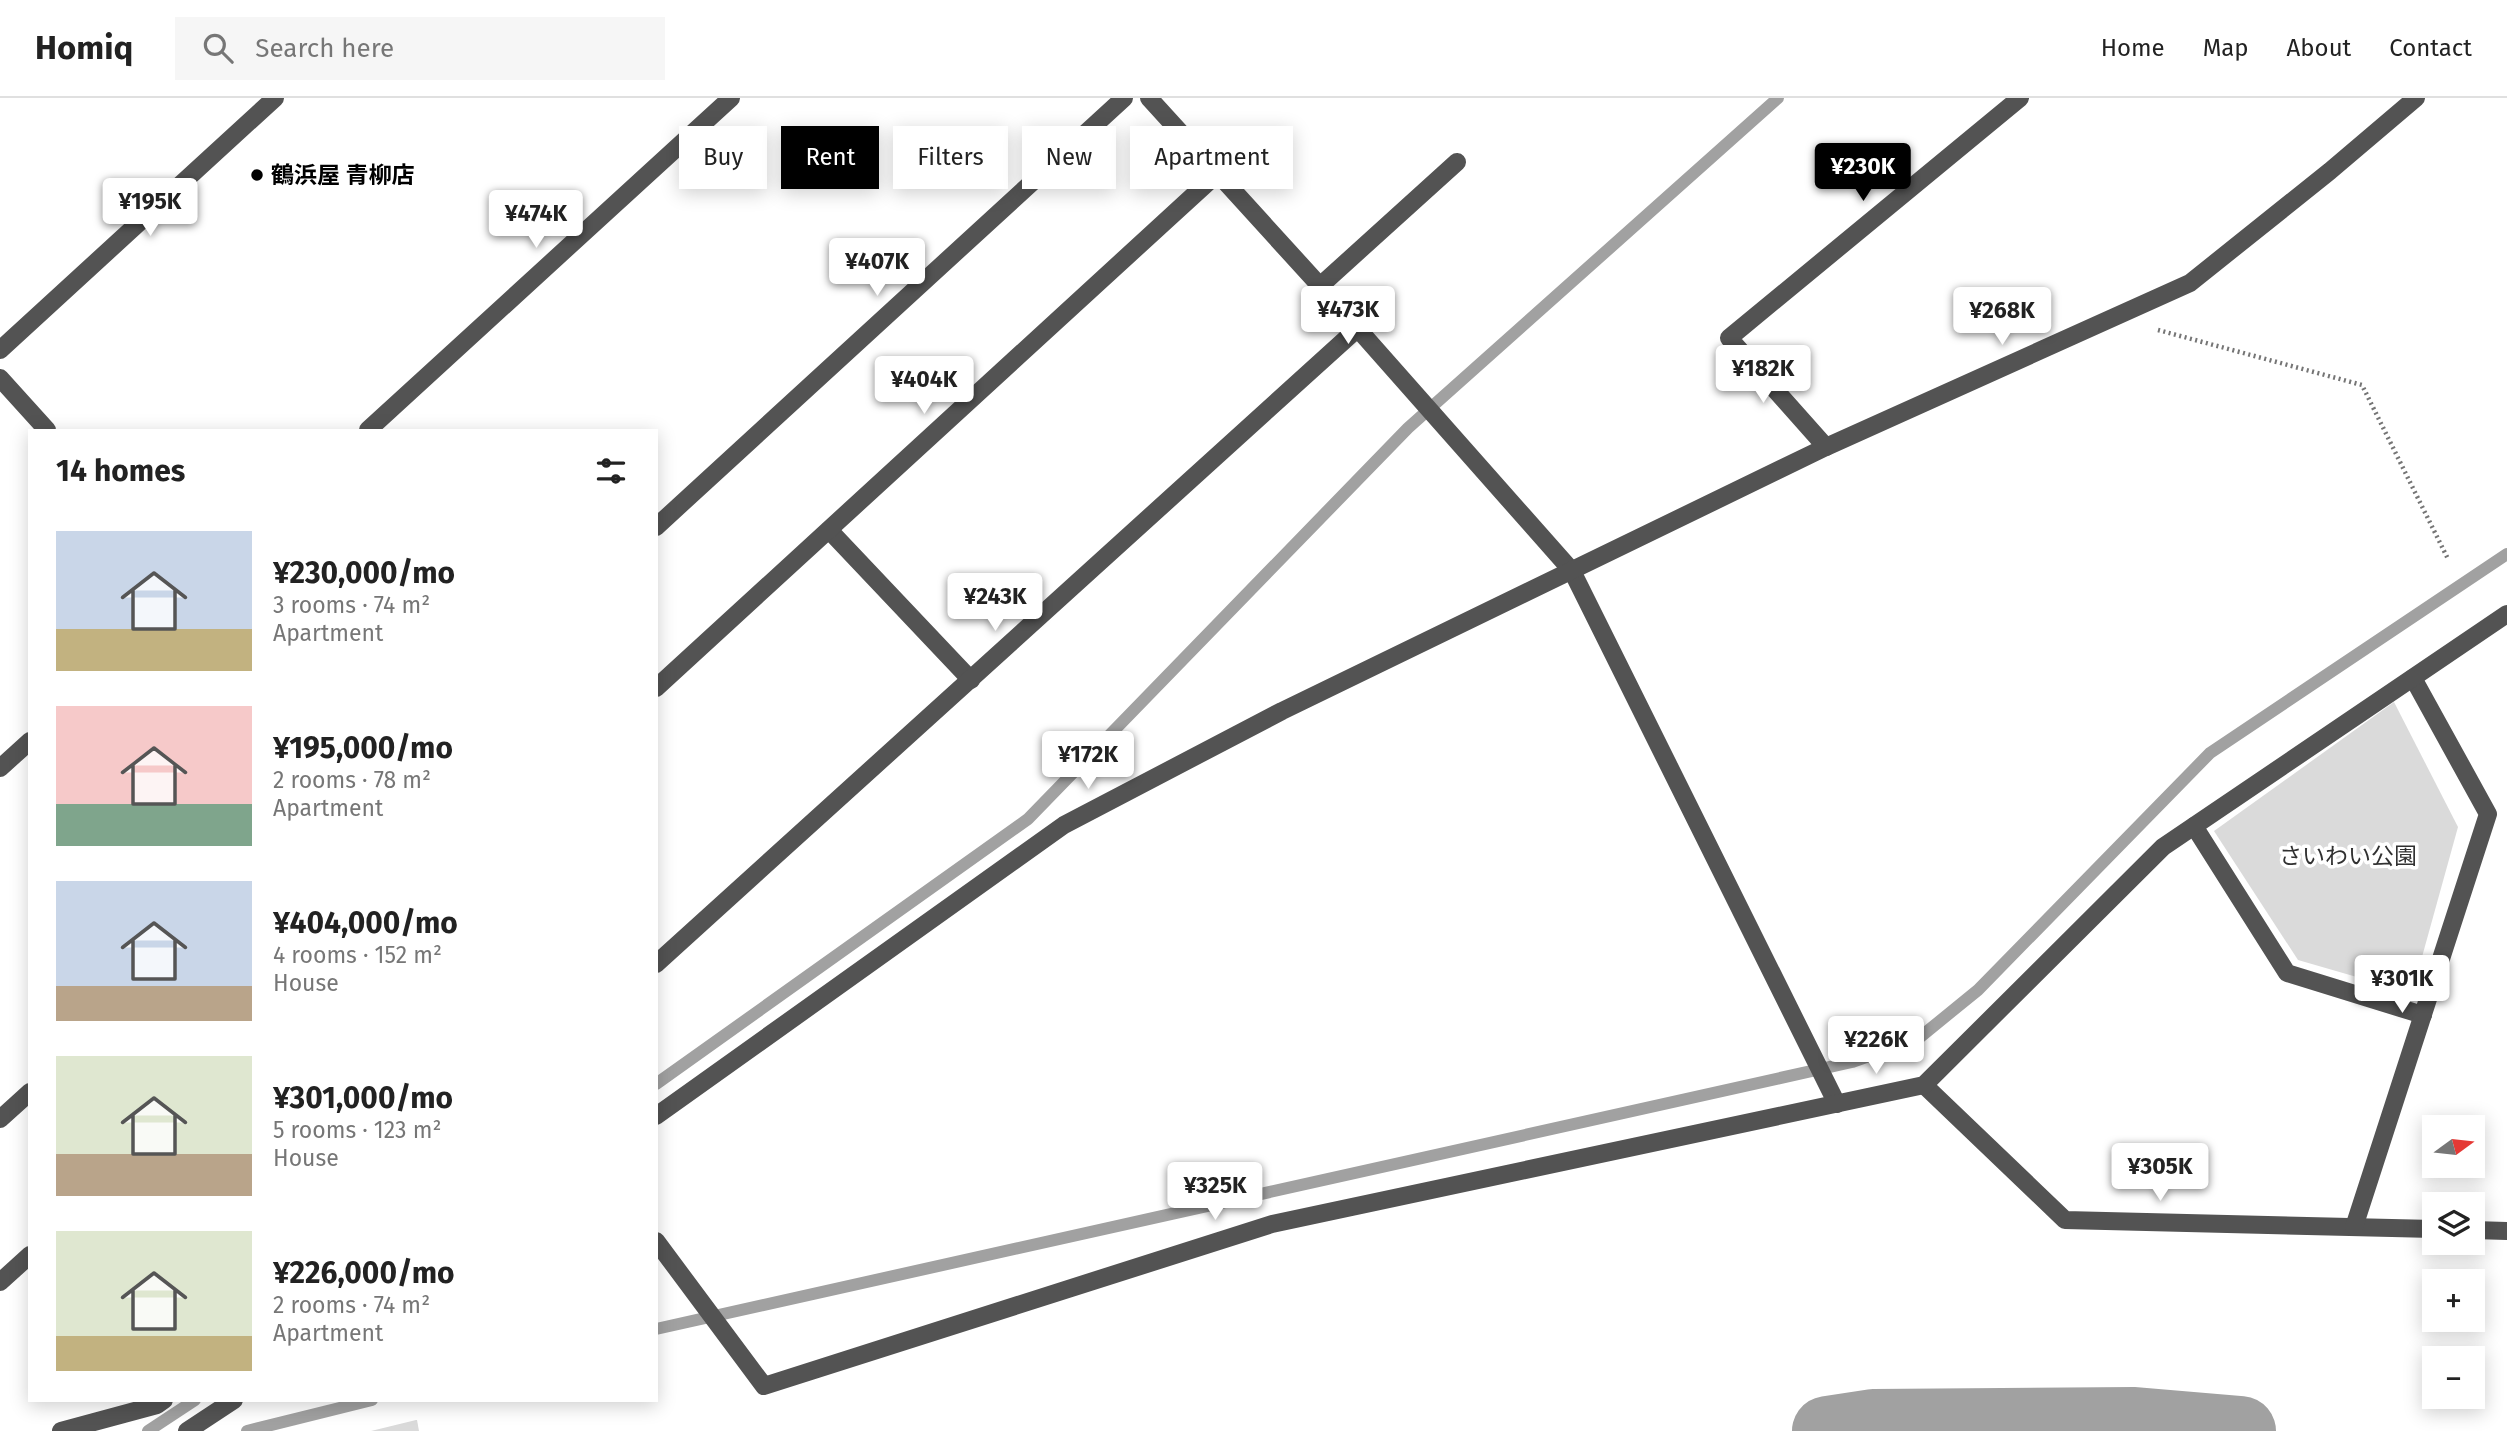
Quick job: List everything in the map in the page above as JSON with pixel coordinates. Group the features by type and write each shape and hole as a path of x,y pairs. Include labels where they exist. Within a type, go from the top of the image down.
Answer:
{"street":[{"path":"0,350 275,98"},
{"path":"369,429 731,98"},
{"path":"658,525 1124,98"},
{"path":"1149,98 1175,126"},
{"path":"1826,447 1729,338 2021,98"},
{"path":"659,1110 1065,825 1282,710 1826,447 2190,283 2330,172 2416,98"},
{"path":"1320,286 1457,162"},
{"path":"658,686 1201,189"},
{"path":"1232,189 1572,571 1837,1104"},
{"path":"658,962 1358,328"},
{"path":"0,378 46,429"},
{"path":"829,530 971,680"},
{"path":"658,1244 764,1386 1272,1224 1924,1085 2163,847 2507,614"},
{"path":"2354,1227 2488,814 2413,678"},
{"path":"0,768 28,743"},
{"path":"2194,826 2287,973 2423,1015"},
{"path":"1924,1085 2065,1220 2422,1229"},
{"path":"0,1119 28,1095"},
{"path":"2485,1230 2507,1231"},
{"path":"0,1282 28,1257"},
{"path":"61,1431 161,1402"},
{"path":"187,1431 231,1402"}],"path":[{"path":"2113,318 2362,385 2448,559"}],"green space":[{"name":"さいわい公園","path":"2394,702 2458,827 2412,993 2298,960 2214,831"},
{"path":"416,1420 419,1431 371,1431"}],"waterway":[{"path":"658,1083 1028,819 1408,428 1778,98"},
{"path":"658,1329 1852,1062 1919,1038 1978,990 2210,753 2507,554"},
{"path":"148,1431 192,1402"},
{"path":"247,1431 364,1402"},
{"path":"1827,1431 1873,1424 2135,1422 2241,1431"}],"place":[{"name":"鶴浜屋 青柳店","path":"257,175"}]}
